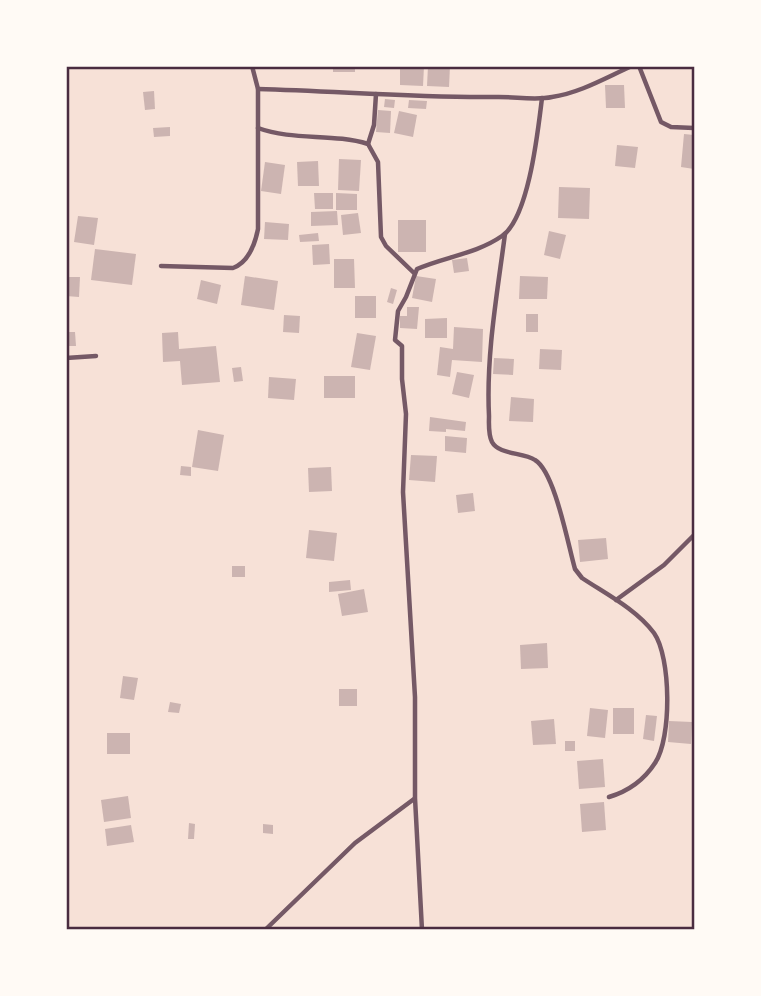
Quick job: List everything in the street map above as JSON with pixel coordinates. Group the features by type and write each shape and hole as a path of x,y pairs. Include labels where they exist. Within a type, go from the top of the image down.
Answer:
{"street":[{"path":"161,266 233,268 245,260 252,248 258,229 258,89 252,66"},
{"path":"258,89 440,98 517,96 542,99 575,91 632,66"},
{"path":"639,66 661,122 671,127 695,128"},
{"path":"376,93 374,125 368,144 378,162 381,237 386,246 414,273"},
{"path":"542,99 527,184 522,201 505,234 489,358 490,438 494,446 538,461 554,492 575,569 582,578 641,618 662,646 666,672 666,718 662,747 656,763 635,786 609,797"},
{"path":"258,128 269,132 368,144"},
{"path":"422,929 415,799 415,697 402,492 405,400 402,346 395,341 398,311 414,273 425,265 471,251 505,234"},
{"path":"66,358 96,356"},
{"path":"616,600 664,565 695,535"},
{"path":"264,929 355,843 415,799"}],"building":[{"path":"333,66 355,66 355,72 333,72"},
{"path":"400,66 424,66 423,86 400,85"},
{"path":"428,66 450,66 449,87 427,86"},
{"path":"605,85 624,85 625,108 606,108"},
{"path":"154,91 155,109 145,110 143,92"},
{"path":"385,99 395,100 394,108 384,107"},
{"path":"409,100 427,101 426,109 408,108"},
{"path":"378,110 391,111 390,133 376,132"},
{"path":"399,111 417,115 413,137 394,133"},
{"path":"170,127 170,136 154,137 153,128"},
{"path":"684,134 694,135 694,169 681,167"},
{"path":"617,145 638,147 635,168 615,166"},
{"path":"339,159 361,160 359,191 338,190"},
{"path":"318,161 319,186 298,186 297,162"},
{"path":"265,162 285,165 281,194 261,191"},
{"path":"559,187 590,188 589,219 558,218"},
{"path":"314,193 333,193 333,209 315,209"},
{"path":"336,193 357,194 357,210 336,210"},
{"path":"337,211 338,225 311,226 311,212"},
{"path":"358,213 361,233 343,235 341,215"},
{"path":"78,216 98,218 94,245 74,242"},
{"path":"398,220 426,220 426,252 398,252"},
{"path":"265,222 289,224 288,240 264,239"},
{"path":"549,231 566,235 560,259 544,255"},
{"path":"318,233 319,241 300,242 299,235"},
{"path":"329,244 330,264 313,265 312,245"},
{"path":"95,249 136,254 132,285 91,280"},
{"path":"467,258 469,271 454,273 452,260"},
{"path":"334,259 354,259 355,288 334,288"},
{"path":"245,276 278,281 274,310 241,305"},
{"path":"416,276 436,279 432,302 412,298"},
{"path":"520,276 548,277 547,299 519,299"},
{"path":"66,277 80,277 79,297 66,296"},
{"path":"201,280 221,285 217,304 197,299"},
{"path":"391,288 397,290 393,304 387,302"},
{"path":"355,296 376,296 376,318 355,318"},
{"path":"407,307 419,307 417,329 400,328 400,316 407,316"},
{"path":"526,314 538,314 538,332 526,332"},
{"path":"284,315 300,316 299,333 283,332"},
{"path":"447,318 447,338 425,338 425,319"},
{"path":"454,327 483,329 482,362 452,360 450,377 437,375 440,347 453,349"},
{"path":"66,332 75,332 76,346 66,346"},
{"path":"178,332 179,349 216,346 220,382 182,385 180,361 163,362 162,333"},
{"path":"357,333 376,336 370,370 351,367"},
{"path":"540,349 562,350 561,370 539,369"},
{"path":"494,358 514,359 513,375 493,374"},
{"path":"241,367 243,381 234,382 232,368"},
{"path":"457,372 474,375 469,398 452,394"},
{"path":"324,376 355,376 355,398 324,398"},
{"path":"269,377 296,379 294,400 268,398"},
{"path":"511,397 534,399 533,422 509,421"},
{"path":"430,417 466,422 465,431 429,431"},
{"path":"198,430 224,435 218,471 192,467"},
{"path":"445,436 467,438 466,453 445,451"},
{"path":"411,455 437,456 435,482 409,480"},
{"path":"181,466 191,467 191,476 180,475"},
{"path":"331,467 332,491 309,492 308,468"},
{"path":"473,493 475,511 458,513 456,495"},
{"path":"309,530 337,533 334,561 306,558"},
{"path":"606,538 608,559 580,562 578,540"},
{"path":"232,566 245,566 245,577 232,577"},
{"path":"350,580 351,590 329,592 329,582"},
{"path":"364,589 368,612 342,616 338,594"},
{"path":"547,643 548,668 521,669 520,645"},
{"path":"123,676 138,678 134,700 120,698"},
{"path":"339,689 357,689 357,706 339,706"},
{"path":"170,702 181,704 179,713 168,712"},
{"path":"590,708 608,710 605,738 587,736"},
{"path":"613,708 634,708 634,734 613,734"},
{"path":"646,715 657,716 654,741 643,739"},
{"path":"554,719 556,744 533,745 531,721"},
{"path":"669,721 692,722 691,744 668,742"},
{"path":"107,733 130,733 130,754 107,754"},
{"path":"565,741 575,741 575,751 565,751"},
{"path":"603,759 605,787 579,789 577,761"},
{"path":"128,796 131,818 104,822 101,800"},
{"path":"604,802 606,830 582,832 580,804"},
{"path":"189,823 195,824 194,839 188,839"},
{"path":"263,824 273,825 273,834 263,833"},
{"path":"131,825 134,842 107,846 105,829"}]}
